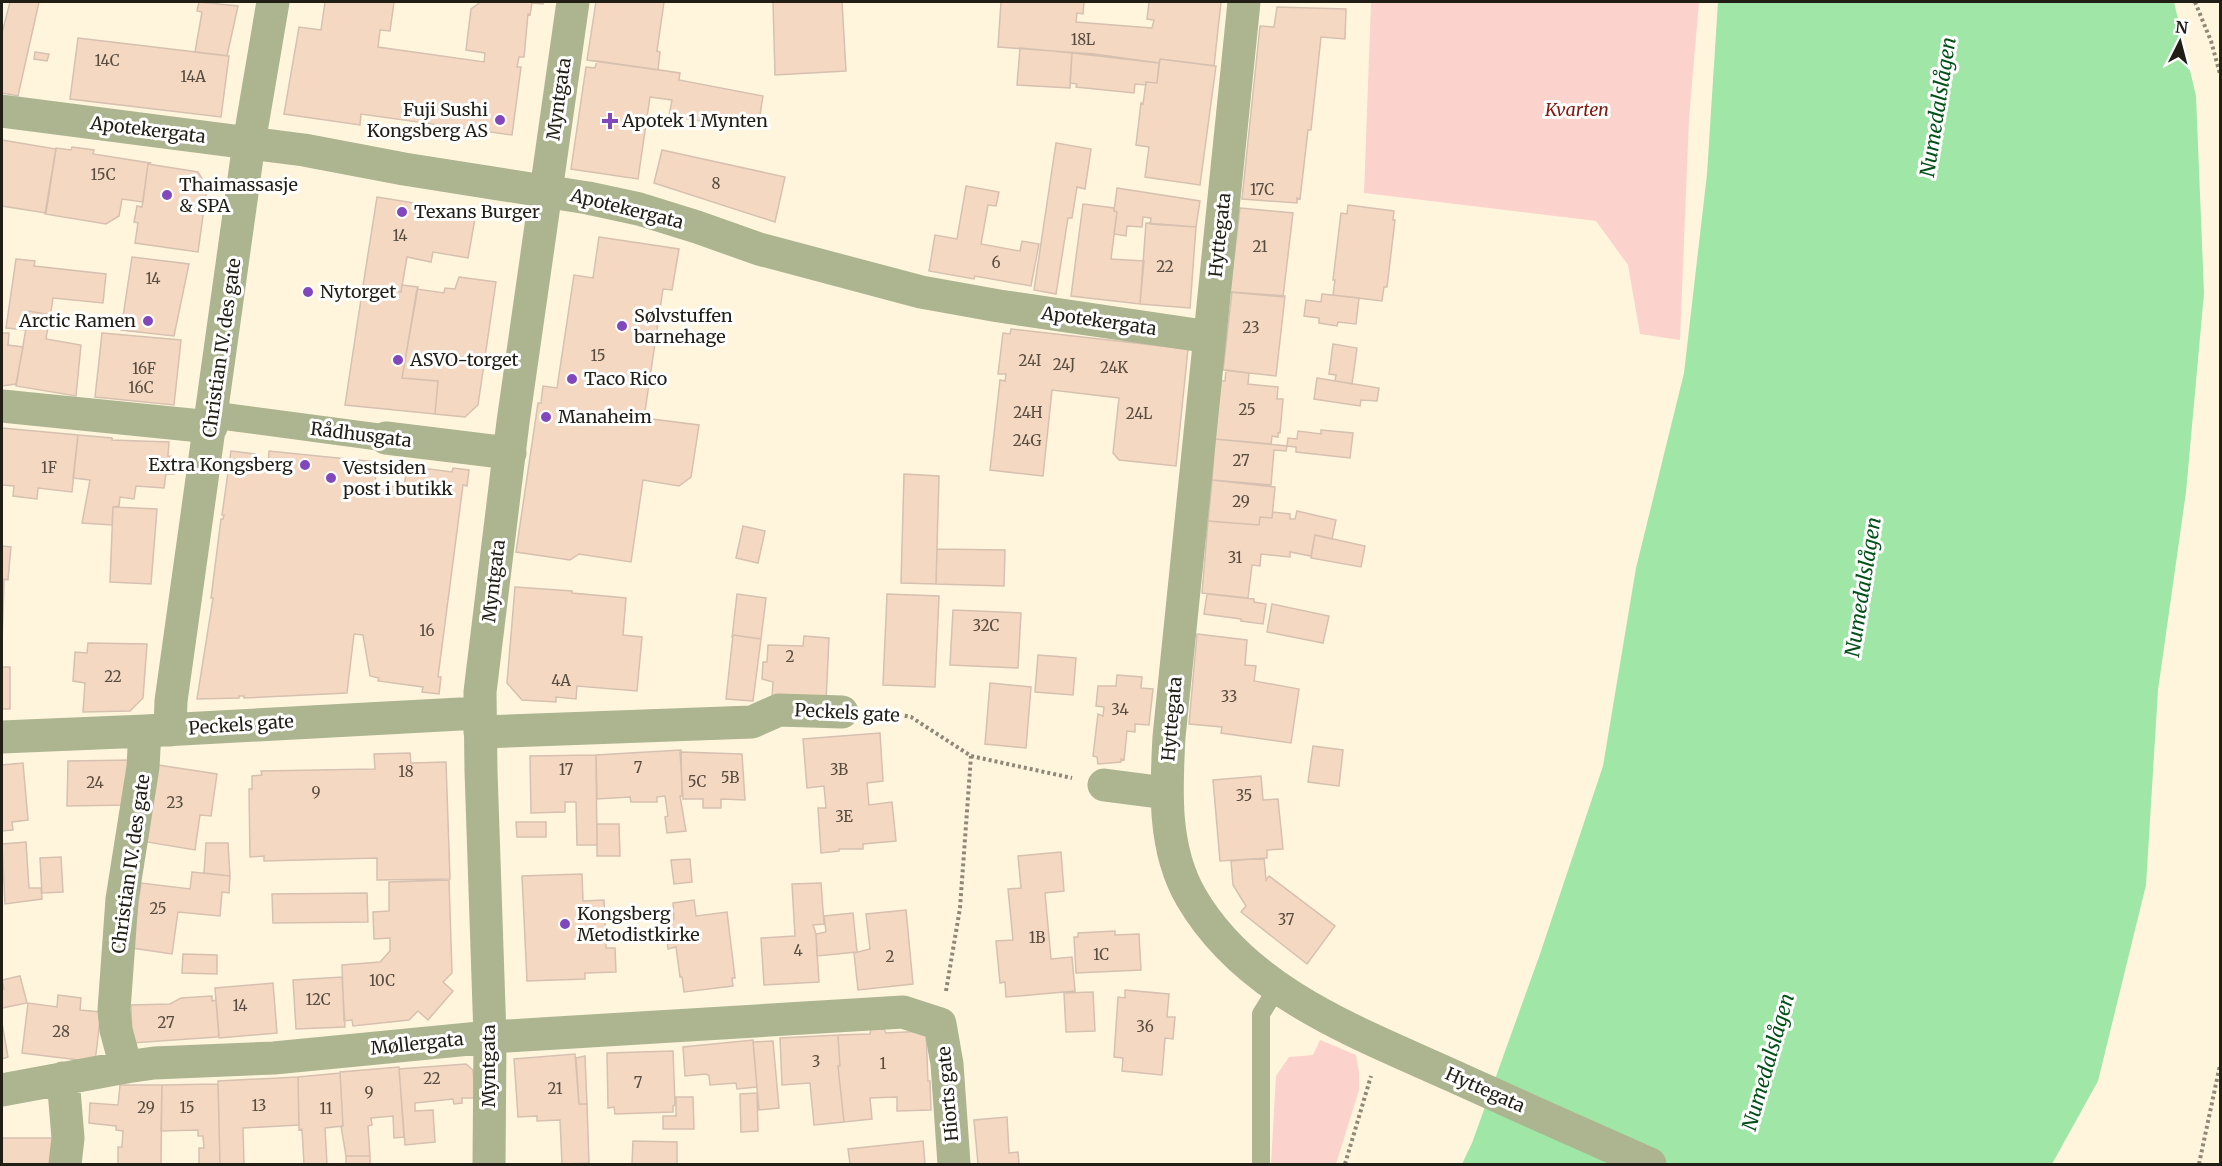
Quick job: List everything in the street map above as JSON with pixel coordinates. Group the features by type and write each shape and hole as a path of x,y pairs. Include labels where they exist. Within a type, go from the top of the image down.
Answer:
{"street":[{"name":"Christian IV. des gate","path":"126,1066 116,1030 114,1010 122,899 145,756 171,701 212,421 249,143 273,2"},
{"name":"Myntgata","path":"489,1164 489,1036 480,692 545,190 573,2"},
{"name":"Hyttegata","path":"1244,2 1170,726 1166,793 1172,848 1190,895 1218,937 1276,988 1332,1021 1650,1164"},
{"name":"Apotekergata","path":"2,111 249,143 545,190 639,210 697,226 759,249 921,292 999,306 1210,337"},
{"name":"Rådhusgata","path":"2,406 212,421 510,453"},
{"name":"Peckels gate","path":"2,737 480,722 752,722 779,710 842,712"},
{"path":"1104,785 1166,793"},
{"name":"Møllergata","path":"2,1090 126,1066 274,1058 489,1036 903,1012 940,1024"},
{"name":"Hiorts gate","path":"940,1024 947,1064 954,1164"},
{"path":"63,1078 68,1138 65,1164"}],"lane":[{"path":"1261,1164 1261,1014 1276,988"}],"path":[{"path":"2195,2 2220,74"},
{"name":"Peckels gate","path":"842,712 891,713 911,717 971,756 1104,785"},
{"path":"940,1024 960,908 971,756"},
{"path":"1345,1164 1372,1073 1384,1045"},
{"path":"2199,1164 2220,1065"}],"green space":[{"name":"Kvarten","path":"1371,2 1699,2 1689,118 1680,340 1640,334 1628,265 1596,221 1364,193"},
{"path":"1320,1040 1356,1055 1359,1073 1359,1090 1336,1164 1271,1164 1276,1076 1289,1057 1313,1055"}],"water":[{"name":"Numedalslågen","path":"1718,2 2174,2 2196,96 2204,293 2186,492 2158,690 2146,885 2098,1081 2052,1164 1462,1164 1472,1143 1540,954 1603,766 1636,568 1684,373 1707,174"}],"building":[{"path":"10,2 39,2 18,96 2,93 2,33"},
{"path":"199,2 238,6 227,56 195,52 202,12 197,11"},
{"path":"325,2 394,2 390,31 380,30 378,47 484,62 485,53 466,50 471,9 481,2 544,2 543,4 532,3 530,15 528,14 524,57 519,57 517,67 521,67 512,135 361,114 360,125 284,114 299,27 321,30"},
{"path":"596,2 664,2 657,51 660,52 658,70 587,60"},
{"path":"773,2 842,2 846,71 775,75"},
{"path":"1001,2 1084,2 1083,14 1077,13 1076,22 1152,28 1154,20 1147,19 1149,2 1221,2 1214,66 1160,59 1159,63 1094,54 998,47"},
{"path":"1277,7 1346,9 1345,39 1321,37 1311,130 1308,130 1300,199 1297,198 1297,203 1242,199 1260,26 1274,27"},
{"path":"78,38 229,56 221,117 70,99"},
{"path":"1020,48 1072,53 1070,88 1017,85"},
{"path":"35,52 49,54 47,61 34,59"},
{"path":"1072,53 1159,63 1157,83 1135,84 1134,93 1076,87 1077,84 1070,83"},
{"path":"1160,59 1216,66 1200,185 1145,177 1149,147 1136,145 1141,103 1143,104 1146,82 1157,83"},
{"path":"597,61 680,73 679,80 763,96 758,127 669,116 672,100 650,97 638,179 571,169 586,67 595,68"},
{"path":"2,140 56,149 46,213 2,206"},
{"path":"1056,143 1091,149 1085,189 1077,187 1072,218 1068,218 1056,294 1034,290"},
{"path":"72,147 94,150 93,154 150,163 143,202 122,199 119,216 106,224 45,214 56,148 71,150"},
{"path":"662,150 785,177 775,222 654,183"},
{"path":"148,164 198,172 207,187 198,252 135,243 138,223 134,222 137,206 142,207"},
{"path":"966,186 999,192 996,206 988,205 981,244 1020,251 1022,241 1039,244 1031,286 929,271 935,235 957,239"},
{"path":"1117,188 1200,201 1196,227 1150,224 1151,218 1143,217 1142,227 1127,226 1126,236 1114,234"},
{"path":"377,197 476,213 468,258 433,252 431,262 407,257 401,292 363,286"},
{"path":"1083,204 1114,208 1117,212 1111,259 1144,261 1140,304 1071,296"},
{"path":"1348,205 1394,211 1393,220 1395,220 1387,287 1384,287 1382,301 1333,295 1341,213 1347,214"},
{"path":"1240,208 1293,213 1283,297 1230,292"},
{"path":"1146,223 1196,227 1190,308 1140,304"},
{"path":"599,237 679,249 672,290 663,289 644,418 699,425 691,477 679,486 643,480 631,562 579,554 570,560 516,552 538,403 541,403 543,386 557,388 574,275 593,278"},
{"path":"132,257 189,264 174,336 121,330"},
{"path":"16,259 35,261 34,266 106,274 103,303 53,298 49,325 50,315 29,311 26,330 6,328"},
{"path":"459,277 496,282 478,405 465,417 435,414 438,381 402,378 417,289 444,293 445,288 455,289"},
{"path":"402,285 418,287 402,378 438,381 435,414 345,405 363,286 401,292"},
{"path":"1232,292 1285,296 1276,376 1223,370"},
{"path":"1322,294 1359,298 1356,324 1338,322 1337,326 1319,323 1319,318 1304,316 1306,300 1321,302"},
{"path":"29,311 50,315 46,339 81,345 76,396 16,386"},
{"path":"1011,329 1188,349 1176,466 1119,460 1113,453 1119,398 1052,390 1043,476 990,470 1000,380 1005,381 1006,374 998,374 1003,333 1010,334"},
{"path":"2,333 9,333 8,345 23,347 16,384 2,386"},
{"path":"102,333 181,340 174,405 95,397"},
{"path":"1333,344 1357,348 1352,384 1335,381 1336,375 1329,374"},
{"path":"1226,370 1249,373 1248,384 1278,387 1277,399 1283,399 1280,433 1278,437 1272,436 1271,444 1215,439 1221,381 1225,381"},
{"path":"1317,378 1379,388 1377,401 1361,400 1360,406 1314,399"},
{"path":"2,428 78,435 72,492 38,488 37,499 13,496 14,486 2,485"},
{"path":"1321,430 1353,433 1350,458 1296,452 1296,447 1287,446 1288,438 1297,439 1298,431 1321,434"},
{"path":"78,435 112,438 112,440 169,442 168,456 175,457 174,474 166,474 164,488 136,486 134,499 120,497 119,506 113,507 112,525 82,523 90,480 73,478"},
{"path":"1215,439 1287,446 1286,451 1274,450 1271,485 1212,480"},
{"path":"231,451 255,454 257,464 268,466 269,451 377,462 375,484 404,488 407,466 452,472 453,468 469,470 467,486 463,485 438,677 441,677 439,694 422,692 423,687 378,681 379,678 370,676 363,635 354,634 347,693 197,699 213,598 211,598"},
{"path":"904,474 939,476 936,584 901,583"},
{"path":"1212,480 1275,487 1272,518 1260,517 1259,525 1208,521"},
{"path":"113,507 157,509 151,584 110,582"},
{"path":"1297,511 1336,520 1332,539 1315,535 1311,556 1290,552 1290,557 1261,554 1260,566 1252,565 1248,598 1202,593 1208,521 1259,525 1260,517 1272,518 1273,512 1290,514 1290,519 1295,519"},
{"path":"743,526 765,531 758,563 736,558"},
{"path":"1315,535 1365,546 1361,567 1311,558"},
{"path":"2,546 11,547 8,580 2,579"},
{"path":"937,549 1005,550 1004,586 936,584"},
{"path":"2,581 4,581 2,645"},
{"path":"515,587 626,598 623,635 642,637 637,691 577,686 576,699 556,697 556,702 522,700 507,683"},
{"path":"737,594 766,598 761,639 733,635 732,638"},
{"path":"887,594 939,596 935,687 883,685"},
{"path":"1207,594 1254,599 1254,602 1266,604 1263,624 1204,614"},
{"path":"1272,604 1329,616 1323,643 1267,632"},
{"path":"953,610 1021,613 1018,668 950,665"},
{"path":"1197,634 1247,640 1245,665 1256,666 1254,681 1299,689 1291,743 1221,733 1222,727 1189,724"},
{"path":"733,635 761,639 753,701 726,699"},
{"path":"804,636 829,638 826,701 772,698 773,682 762,679 763,662 767,662 768,645 803,646"},
{"path":"88,643 147,644 143,698 130,711 83,712 85,683 73,681 75,652 87,653"},
{"path":"1038,655 1076,658 1073,695 1035,692"},
{"path":"2,667 10,667 10,709 2,709"},
{"path":"1117,675 1142,677 1141,688 1153,689 1149,725 1135,724 1135,732 1127,731 1124,760 1098,764 1097,757 1093,756 1098,714 1103,716 1104,707 1096,706 1098,686 1116,686"},
{"path":"990,683 1031,687 1026,748 985,744"},
{"path":"880,733 883,781 867,783 869,805 892,802 896,841 863,844 863,849 839,849 839,851 821,853 818,808 826,808 824,786 807,788 803,739"},
{"path":"1313,746 1343,750 1339,786 1308,782"},
{"path":"681,750 682,796 680,796 686,831 667,833 665,817 668,816 665,796 657,797 657,802 631,802 630,797 597,799 596,755"},
{"path":"680,752 742,754 745,800 721,799 721,808 703,808 703,799 683,799"},
{"path":"410,753 411,763 446,762 450,879 377,880 377,858 264,861 264,856 250,857 249,789 252,789 252,776 262,775 261,771 375,769 374,754"},
{"path":"596,755 597,845 577,845 576,802 565,802 565,812 531,813 530,756"},
{"path":"132,760 128,805 67,806 68,761"},
{"path":"23,763 28,820 12,822 13,830 2,831 2,765"},
{"path":"158,765 217,774 211,816 200,815 195,850 147,842"},
{"path":"1261,776 1263,800 1278,799 1283,849 1267,850 1267,858 1220,861 1213,780"},
{"path":"516,822 546,822 546,837 517,837"},
{"path":"597,824 619,824 620,856 597,856"},
{"path":"26,842 29,888 41,888 42,899 5,904 2,844"},
{"path":"206,843 228,843 230,876 204,873"},
{"path":"1061,852 1064,891 1045,893 1051,959 1072,957 1075,991 1006,997 1005,982 1000,983 996,941 1013,940 1008,889 1021,888 1018,856"},
{"path":"61,857 63,892 42,893 40,858"},
{"path":"1264,858 1266,880 1269,876 1335,926 1307,964 1241,912 1246,906 1233,885 1231,861"},
{"path":"690,859 692,882 674,884 671,860"},
{"path":"192,872 230,876 229,893 222,892 220,916 178,912 172,954 132,948 141,883 190,889"},
{"name":"Kongsberg Metodistkirke","path":"582,874 583,901 604,900 606,948 615,948 616,972 585,973 585,979 527,981 522,876"},
{"path":"449,880 452,973 443,982 453,991 428,1020 418,1011 409,1020 353,1026 352,1020 344,1021 342,965 380,962 390,951 390,938 374,939 373,912 389,911 389,882"},
{"path":"821,883 824,924 813,925 816,934 819,982 764,985 761,938 795,936 792,884"},
{"path":"367,893 368,922 273,923 272,894"},
{"path":"694,900 696,916 727,912 735,978 732,978 733,986 684,992 676,947 668,949 665,922 673,921 673,903"},
{"path":"906,910 913,984 858,990 854,953 870,949 866,914"},
{"path":"853,913 857,952 817,956 816,934 826,932 824,916"},
{"path":"1115,931 1115,935 1139,934 1141,970 1076,973 1074,937 1078,937 1078,933"},
{"path":"183,954 217,955 217,974 182,973"},
{"path":"20,976 27,1003 2,1008 2,990 4,989 2,980"},
{"path":"342,977 345,1027 296,1029 293,980"},
{"path":"273,983 277,1033 219,1038 215,988"},
{"path":"1125,990 1169,994 1167,1017 1175,1017 1173,1039 1165,1038 1162,1075 1122,1071 1123,1058 1114,1057 1118,997 1125,998"},
{"path":"1093,992 1095,1031 1066,1032 1064,993"},
{"path":"58,995 81,998 80,1010 101,1012 95,1062 22,1053 28,1003 57,1007"},
{"path":"212,996 212,1001 216,1000 219,1035 217,1037 132,1043 131,1005 170,1004 181,998"},
{"path":"2,1023 8,1057 2,1059"},
{"path":"871,1029 884,1029 886,1033 926,1031 931,1110 897,1111 897,1097 870,1098 872,1119 844,1122 838,1066 840,1066 838,1035 870,1034"},
{"path":"838,1035 840,1066 838,1066 844,1122 814,1125 810,1083 782,1085 780,1038"},
{"path":"753,1040 757,1087 737,1089 736,1083 710,1085 709,1076 706,1074 685,1076 683,1047"},
{"path":"773,1041 779,1108 759,1110 753,1042"},
{"path":"673,1051 675,1105 673,1112 615,1114 614,1107 608,1108 607,1053"},
{"path":"575,1054 579,1104 587,1104 589,1163 562,1164 560,1120 537,1121 537,1116 518,1117 514,1059"},
{"path":"585,1056 587,1104 579,1104 576,1058"},
{"path":"466,1064 473,1070 475,1098 462,1098 462,1103 454,1104 453,1099 415,1103 415,1111 433,1110 435,1142 405,1145 399,1069"},
{"path":"399,1067 404,1137 394,1138 393,1116 371,1118 372,1125 368,1126 370,1156 346,1156 341,1126 343,1126 340,1072"},
{"path":"340,1073 343,1126 325,1128 327,1164 304,1164 302,1129 299,1130 298,1077"},
{"path":"298,1077 299,1125 243,1128 244,1164 220,1164 218,1081"},
{"path":"218,1084 220,1164 199,1164 199,1148 204,1148 203,1136 198,1136 198,1130 161,1131 162,1085"},
{"path":"120,1085 162,1085 161,1164 118,1164 118,1147 122,1147 123,1131 116,1130 116,1126 89,1123 90,1103 118,1105"},
{"path":"757,1093 758,1131 741,1132 740,1094"},
{"path":"676,1097 693,1097 694,1129 663,1129 663,1116 676,1116"},
{"path":"1007,1117 1009,1153 1018,1152 1019,1164 978,1164 974,1120"},
{"path":"2,1138 58,1138 57,1164 2,1164"},
{"path":"633,1141 677,1142 677,1164 632,1164"},
{"path":"923,1141 925,1164 850,1164 848,1149"},
{"path":"346,1156 370,1156 370,1164 346,1164"}],"place":[{"name":"Fuji Sushi Kongsberg AS","path":"500,120"},
{"name":"Apotek 1 Mynten","path":"610,121"},
{"name":"Thaimassasje & SPA","path":"167,195"},
{"name":"Texans Burger","path":"402,212"},
{"name":"Nytorget","path":"308,292"},
{"name":"Arctic Ramen","path":"148,321"},
{"name":"Sølvstuffen barnehage","path":"622,326"},
{"name":"ASVO-torget","path":"398,360"},
{"name":"Taco Rico","path":"572,379"},
{"name":"Manaheim","path":"546,417"},
{"name":"Extra Kongsberg","path":"305,465"},
{"name":"Vestsiden post i butikk","path":"331,478"},
{"name":"Kongsberg Metodistkirke","path":"565,924"}]}
